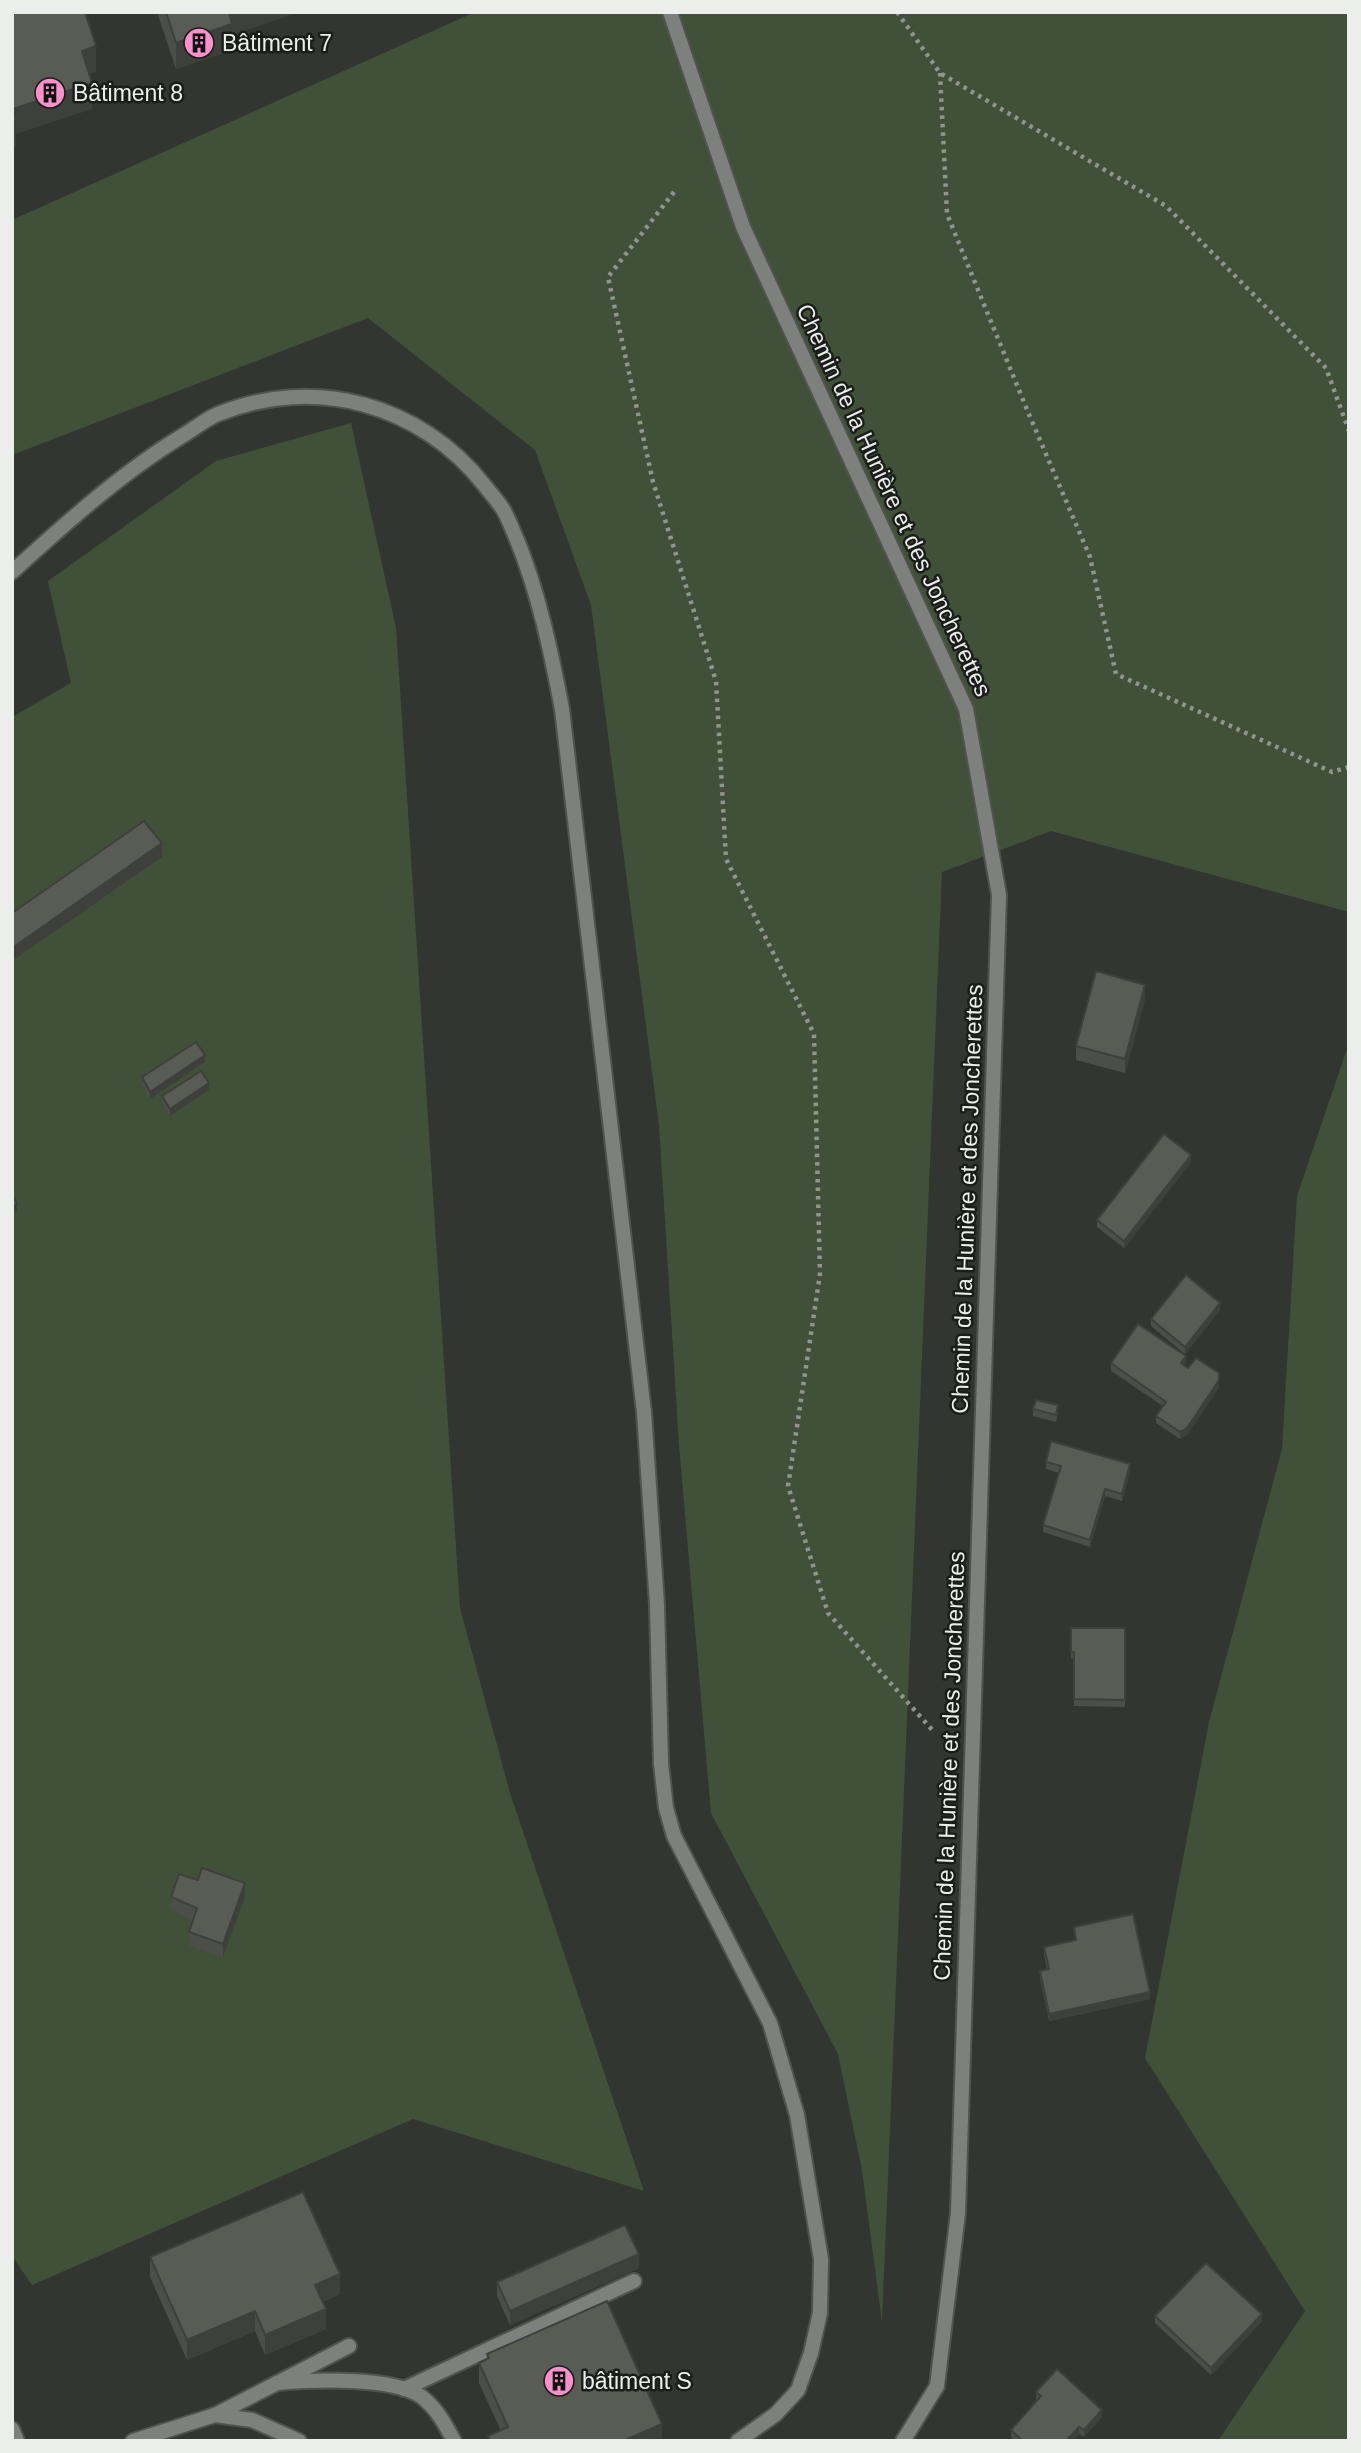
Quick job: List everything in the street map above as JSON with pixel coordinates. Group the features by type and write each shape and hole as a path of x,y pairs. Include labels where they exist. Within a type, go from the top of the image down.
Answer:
{"street":[{"name":"Chemin de la Hunière et des Joncherettes","path":"670,12 743,227 967,709 999,895 958,2213 937,2386 903,2441"},
{"path":"12,572 107,488 162,448 216,415 254,403 290,397 346,399 397,415 435,437 473,471 504,511 526,563 547,635 562,709 644,1412 657,1605 661,1764 666,1808 674,1836 770,2023 797,2115 821,2259 820,2313 811,2353 798,2390 776,2414 738,2441"},
{"path":"404,2389 634,2281"},
{"path":"133,2441 215,2415 349,2346"},
{"path":"277,2383 370,2383 404,2389 421,2397 440,2414 454,2441"},
{"path":"215,2415 252,2420 299,2441"},
{"path":"12,2429 17,2441"}],"path":[{"path":"897,12 940,73 1166,206 1326,368 1349,431"},
{"path":"940,73 947,214 1090,557 1116,674 1332,772 1349,767"},
{"path":"674,192 608,277 653,482 716,681 726,859 814,1034 820,1274 788,1486 828,1613 934,1733"}],"green space":[{"path":"475,12 1349,12 1349,912 1051,831 942,872 882,2322 862,2170 838,2054 711,1813 679,1445 659,1125 591,605 535,450 368,318 12,455 12,220"},
{"path":"351,423 396,628 460,1608 510,1793 644,2191 413,2119 32,2285 12,2256 12,717 71,683 48,581 216,461"},
{"path":"1349,1043 1349,2441 1218,2441 1305,2311 1145,2058 1209,1722 1282,1449 1297,1196"}],"building":[{"name":"Bâtiment 8","path":"12,12 85,12 96,46 82,51 92,83 13,109 16,121 12,123"},
{"path":"166,12 229,12 232,24 176,43"},
{"path":"144,821 162,843 12,948 12,913"},
{"path":"1096,971 1145,985 1125,1059 1076,1046"},
{"path":"196,1042 205,1055 150,1092 142,1077"},
{"path":"201,1071 209,1083 170,1109 162,1096"},
{"path":"1164,1134 1191,1155 1124,1241 1097,1220"},
{"path":"1186,1275 1220,1303 1185,1347 1151,1319"},
{"path":"1138,1324 1186,1356 1181,1363 1188,1368 1196,1358 1219,1373 1219,1380 1187,1428 1180,1432 1156,1416 1166,1402 1111,1363"},
{"path":"1036,1400 1058,1405 1056,1415 1033,1409"},
{"path":"1051,1441 1130,1464 1122,1494 1105,1489 1090,1540 1043,1525 1061,1466 1046,1462"},
{"path":"1071,1628 1125,1628 1125,1700 1074,1699"},
{"path":"202,1868 245,1883 223,1944 189,1932 197,1908 171,1897 179,1874 198,1880"},
{"path":"1133,1914 1150,1992 1049,2014 1040,1971 1049,1969 1044,1947 1076,1940 1074,1927"},
{"path":"303,2192 340,2274 315,2285 326,2309 265,2335 255,2311 187,2340 150,2257"},
{"path":"625,2225 639,2254 510,2311 497,2282"},
{"path":"1206,2263 1262,2314 1211,2368 1155,2316"},
{"name":"bâtiment S","path":"607,2301 662,2424 623,2441 490,2441 488,2436 508,2427 479,2363 489,2358 487,2354"},
{"path":"1057,2369 1102,2410 1084,2430 1079,2427 1066,2441 1023,2441 1011,2430 1041,2396 1036,2392"}],"place":[{"name":"Bâtiment 7","path":"199,43"},
{"name":"Bâtiment 8","path":"50,93"},
{"name":"bâtiment S","path":"559,2381"}]}
